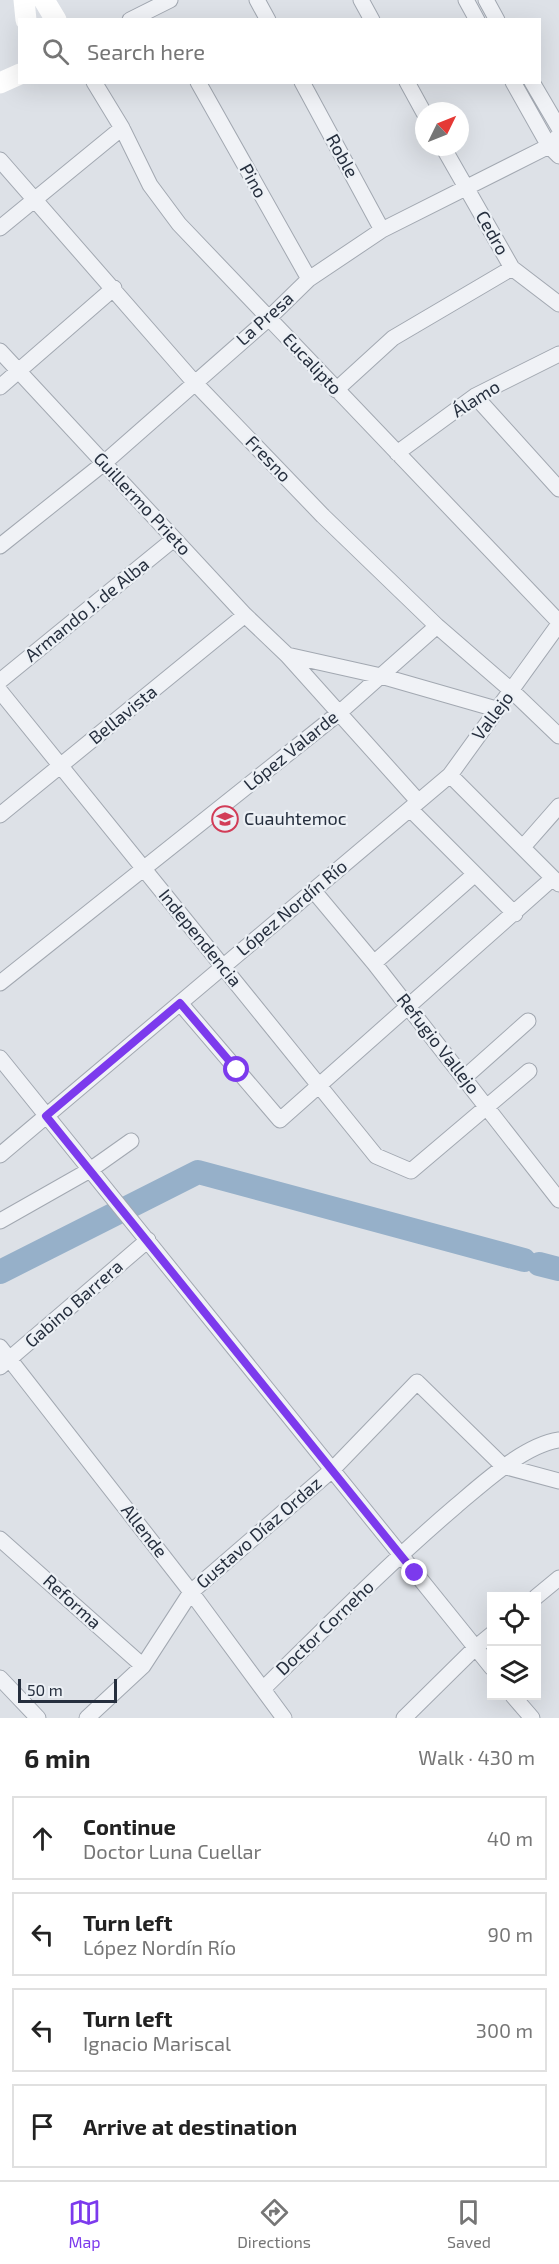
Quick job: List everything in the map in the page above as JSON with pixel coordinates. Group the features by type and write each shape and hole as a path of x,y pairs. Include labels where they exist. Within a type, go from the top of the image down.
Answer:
{"main road":[{"path":"24,0 26,18"},
{"path":"44,0 55,18"},
{"path":"0,83 18,75"}],"street":[{"path":"138,18 159,13 170,0"},
{"path":"257,0 267,18"},
{"path":"361,0 371,18"},
{"path":"466,0 476,18"},
{"path":"486,0 496,18"},
{"name":"Eucalipto","path":"95,84 122,128 150,185 179,224 559,623"},
{"name":"Pino","path":"199,84 309,279"},
{"name":"Roble","path":"303,84 382,230"},
{"path":"408,84 418,102"},
{"path":"514,84 556,146"},
{"path":"533,84 559,128"},
{"path":"0,228 122,128"},
{"name":"La Presa","path":"0,546 104,463 269,318 309,279 382,230 465,187 556,146"},
{"name":"Cedro","path":"448,156 512,268 559,304"},
{"name":"Fresno","path":"0,160 195,382 323,516 437,626 559,736"},
{"path":"336,390 393,338 512,268"},
{"path":"0,387 114,288"},
{"name":"Guillermo Prieto","path":"0,351 245,615 287,655 339,712 414,805 475,874 515,914"},
{"name":"Álamo","path":"397,453 476,396 559,354"},
{"path":"476,396 559,489"},
{"name":"Armando J. de Alba","path":"0,681 174,539"},
{"name":"Bellavista","path":"0,814 245,615"},
{"name":"Vallejo","path":"414,805 450,775 496,709 512,692 559,623"},
{"name":"López Valarde","path":"0,983 339,712 437,626"},
{"path":"287,655 381,676 496,709"},
{"name":"Independencia","path":"0,691 376,1156 411,1171 487,1106"},
{"path":"180,1003 280,1120 515,914 556,881 450,775"},
{"name":"López Nordín Río","path":"0,1155 414,805"},
{"path":"523,848 559,806"},
{"path":"374,963 475,874"},
{"name":"Refugio Vallejo","path":"313,890 409,1007 559,1200"},
{"path":"464,1078 528,1021"},
{"path":"0,1058 487,1662"},
{"path":"487,1106 529,1071"},
{"path":"0,1221 93,1173 131,1141"},
{"name":"Gabino Barrera","path":"3,1357 144,1236"},
{"name":"Allende","path":"3,1357 191,1592 284,1718"},
{"name":"Gustavo Díaz Ordaz","path":"87,1718 142,1666 191,1592 332,1470 417,1382 503,1466"},
{"name":"Doctor Corneho","path":"263,1689 400,1554 503,1466 550,1441 559,1440"},
{"path":"503,1466 559,1481"},
{"name":"Reforma","path":"0,1539 142,1666"},
{"path":"541,1594 559,1578"},
{"path":"405,1718 487,1638"},
{"path":"0,1678 38,1718"},
{"path":"517,1700 531,1718"}],"waterway":[{"path":"0,1272 198,1172 524,1260"},
{"path":"539,1264 559,1269"}],"place":[{"name":"Cuauhtemoc","path":"225,819"}],"route":[{"path":"237,1070 180,1003 46,1116 415,1573"}]}
